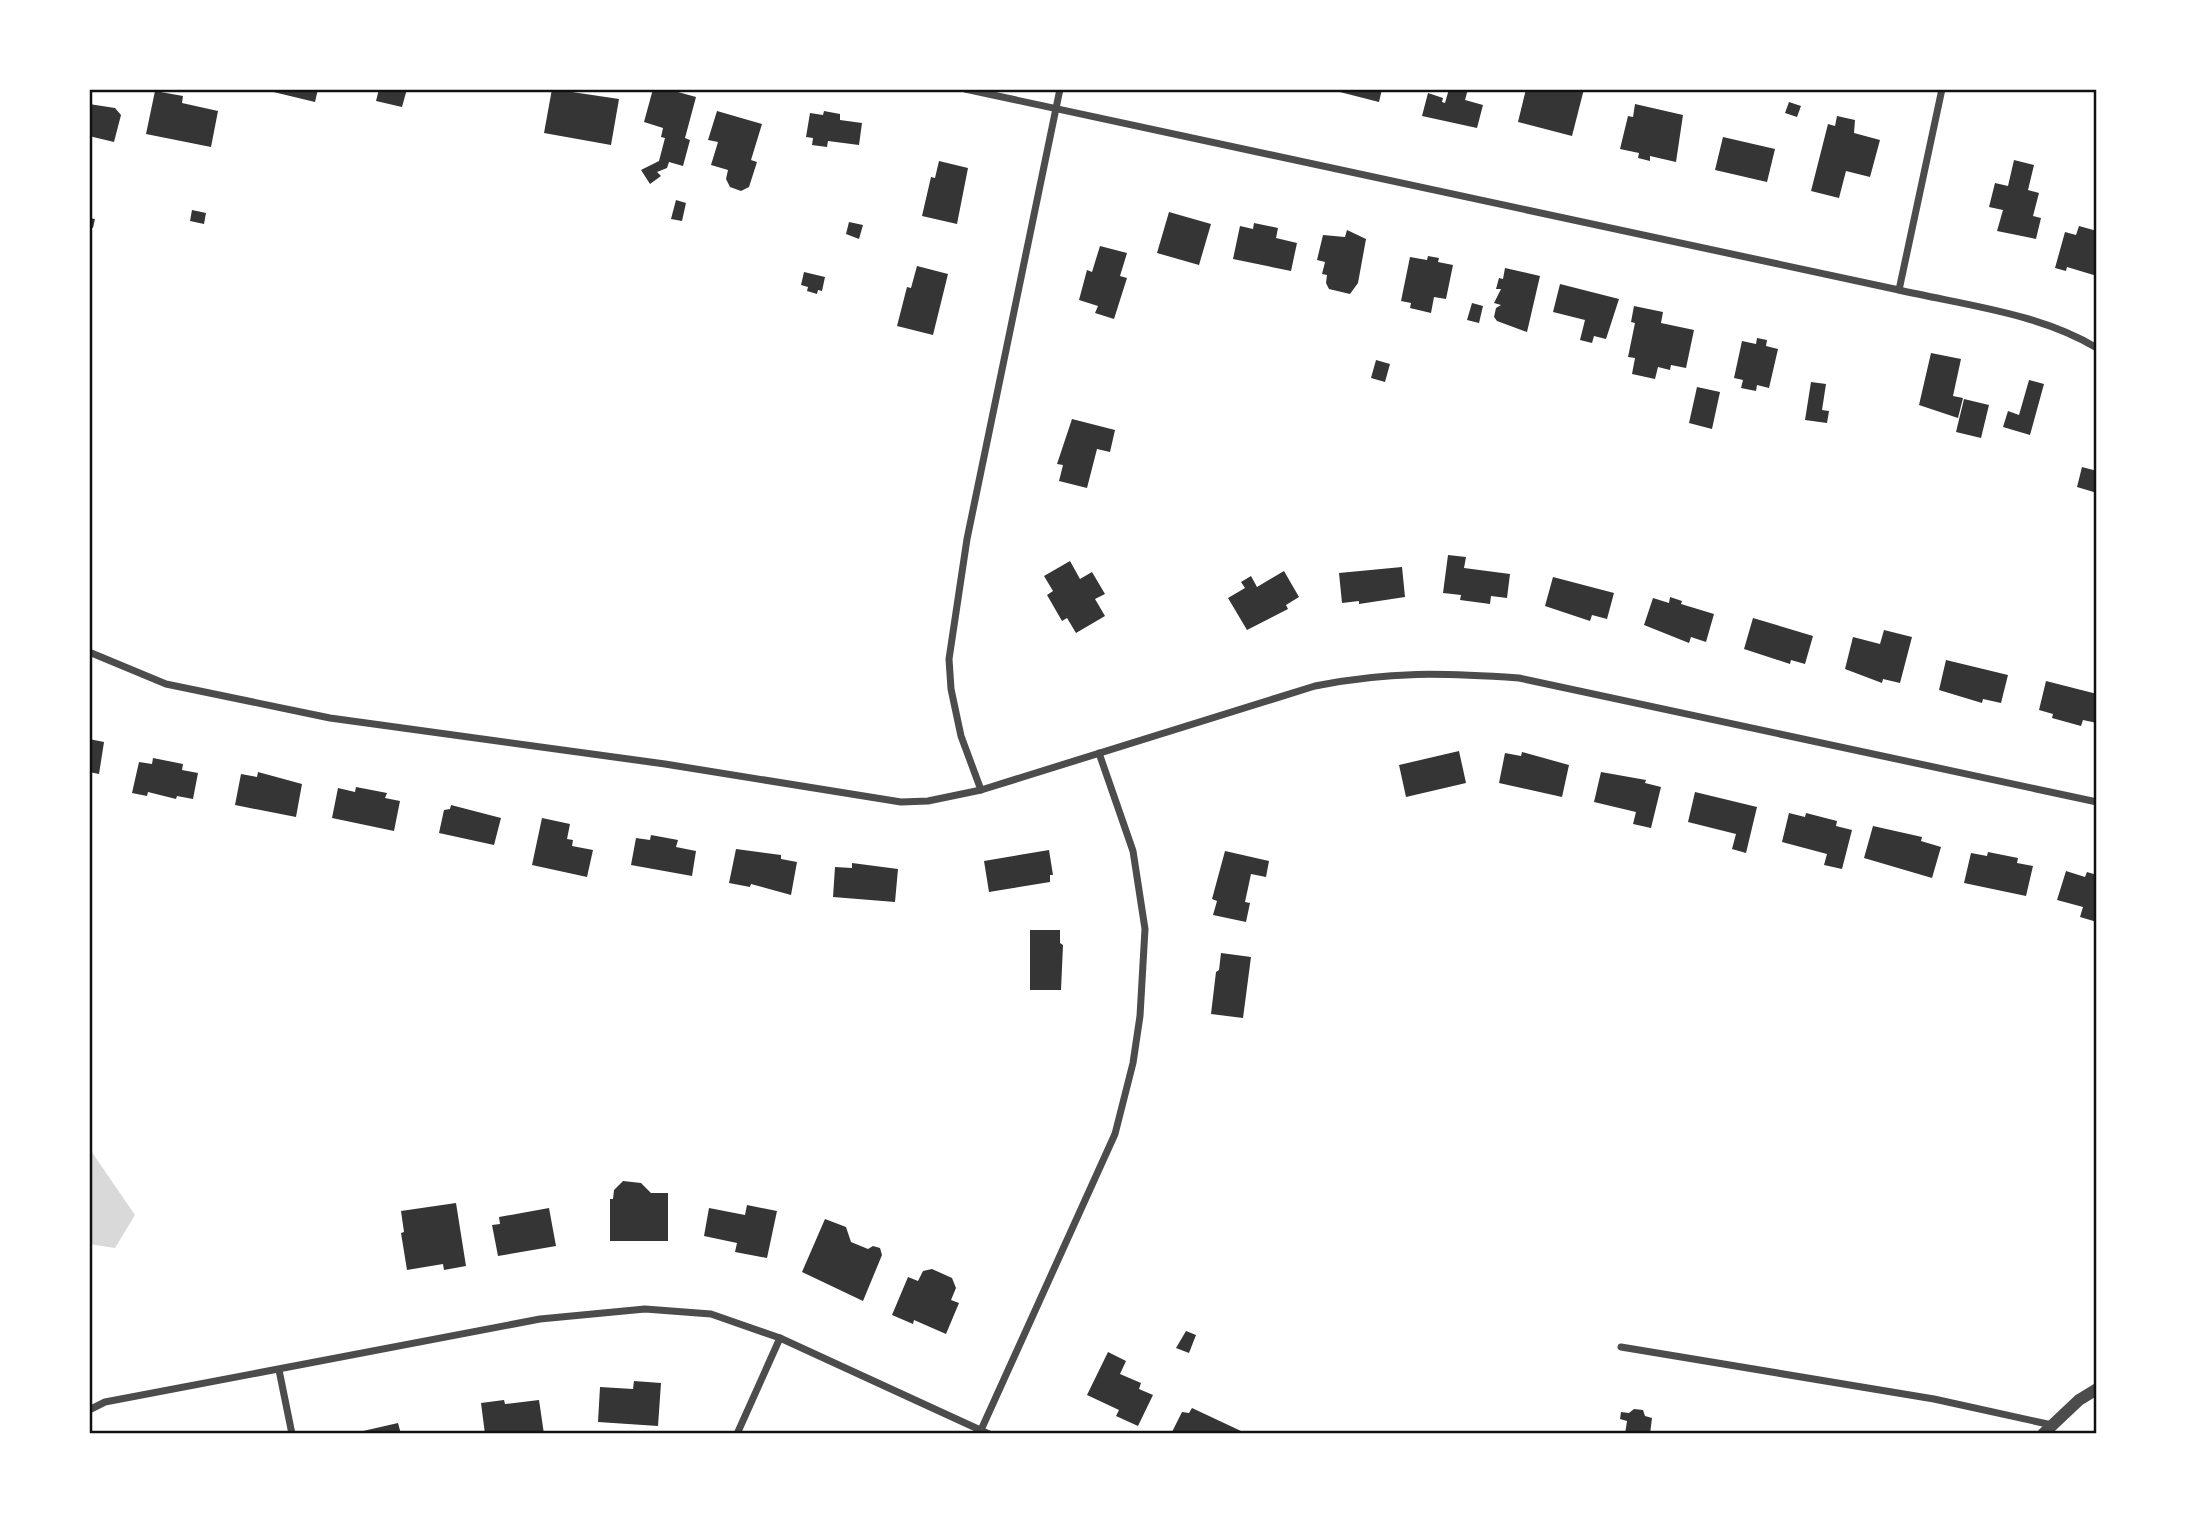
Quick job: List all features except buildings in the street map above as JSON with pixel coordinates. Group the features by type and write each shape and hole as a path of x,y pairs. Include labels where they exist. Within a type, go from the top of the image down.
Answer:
{"street":[{"path":"965,89 1899,290 2033,321 2080,338 2097,348"},
{"path":"981,789 961,736 951,690 949,659 967,539 1060,89"},
{"path":"1899,290 1942,89"},
{"path":"89,652 166,684 330,718 665,764 901,802 928,800 981,789 1315,686 1366,676 1433,672 1519,678 2097,803"},
{"path":"89,1410 105,1402 540,1319 645,1308 711,1314 780,1338 985,1432 1115,1134 1133,1063 1140,1016 1145,929 1133,851 1099,753"},
{"path":"737,1434 780,1338"},
{"path":"1621,1348 1934,1399 2048,1430 2079,1399 2097,1389"},
{"path":"279,1370 292,1434"}],"shaded area":[{"path":"89,1148 135,1215 115,1248 89,1244"}]}
